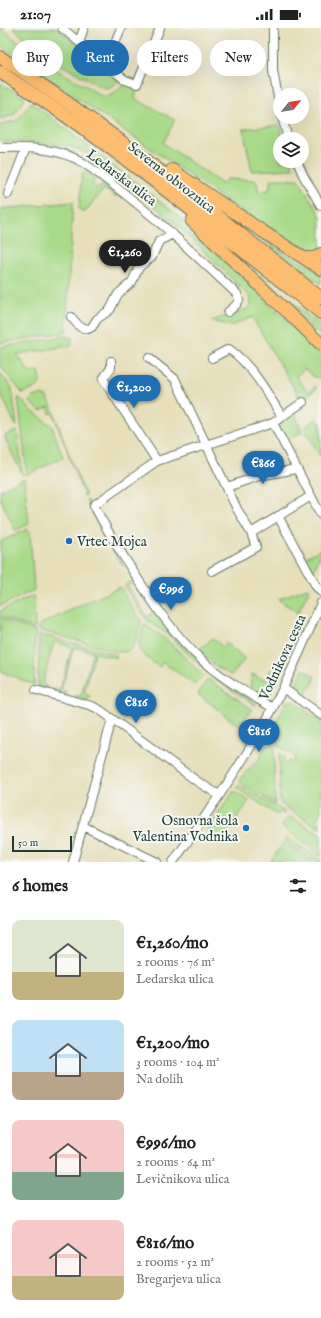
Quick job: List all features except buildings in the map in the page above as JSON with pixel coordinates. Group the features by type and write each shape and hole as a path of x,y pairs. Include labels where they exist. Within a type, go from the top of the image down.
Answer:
{"highway":[{"name":"Severna obvoznica","path":"0,57 47,88 137,152 321,298"},
{"name":"Severna obvoznica","path":"0,72 61,113 133,165 321,313"},
{"path":"137,152 167,166 321,269"},
{"path":"133,165 148,181 211,238 321,344"},
{"path":"304,258 316,258 321,254"}],"street":[{"path":"62,28 77,40"},
{"path":"80,40 84,28"},
{"path":"116,40 121,28"},
{"path":"120,76 125,80 137,84 160,28"},
{"path":"273,28 273,71 276,88"},
{"name":"Ledarska ulica","path":"0,148 26,148 64,154 75,158 131,198 173,234 237,294 239,300 228,312"},
{"path":"8,194 26,148"},
{"path":"300,168 321,206"},
{"path":"71,317 76,324 82,328 88,329 93,326 97,320 110,310 118,294 132,282 139,267 152,256 159,241 173,234"},
{"path":"212,358 229,350 234,353 258,379 282,417"},
{"path":"149,358 175,379 205,445 237,509 251,532 256,547 212,571"},
{"path":"111,361 111,368 103,379 157,462"},
{"path":"273,708 246,693 215,671 188,647 158,611 104,525 94,504 157,462 273,423 303,402"},
{"path":"273,423 321,515"},
{"path":"227,487 260,476 296,468"},
{"path":"251,532 311,496"},
{"path":"278,516 316,586 321,592"},
{"name":"Vodnikova cesta","path":"173,862 248,752 283,688 321,603"},
{"path":"283,688 321,715"},
{"path":"36,690 92,706 100,710 198,782 219,795"},
{"path":"73,862 112,719"},
{"path":"83,826 157,862"}],"green space":[{"path":"0,28 3,28 16,40 12,40 12,53 0,45"},
{"path":"13,28 57,28 71,40 71,70 63,66 63,40 28,40"},
{"path":"63,74 101,96 112,95 126,83 137,88 135,99 175,120 163,143 222,184 227,179 256,180 259,192 269,190 271,179 298,179 321,216 321,250 316,254 301,252 45,76 63,76"},
{"path":"82,76 114,76 119,80 109,88 102,87"},
{"path":"0,83 25,98 14,115 0,119"},
{"path":"31,102 176,214 321,354 321,378 314,377 305,369 296,376 308,392 316,386 316,389 301,400 252,317 232,326 211,321 250,308 251,298 191,238 149,201 81,150 55,144 0,141 0,125 18,120"},
{"path":"279,125 281,132 273,132 273,168 293,169 252,171 243,129"},
{"path":"83,172 95,179 92,184 98,189 102,184 118,195 116,197 104,189 84,213 79,209"},
{"path":"73,202 66,332 0,343 0,209"},
{"path":"263,239 321,274 321,284"},
{"path":"259,275 321,326 321,336 258,277"},
{"path":"67,336 67,338 72,337 71,346 17,354 30,373 39,371 39,384 31,390 22,393 0,365 0,347"},
{"path":"0,373 12,388 17,426 0,392"},
{"path":"42,395 47,397 50,402 75,471 86,495 84,496 53,413 50,414 49,407 40,411 29,401 33,397"},
{"path":"18,398 20,398 31,410 52,426 63,457 27,475"},
{"path":"291,414 296,416 302,432 286,440 277,423"},
{"path":"316,419 321,423 321,456 304,428"},
{"path":"16,431 23,476 5,438 6,435"},
{"path":"24,478 29,524 15,530 0,498 0,490"},
{"path":"87,499 124,565 123,566 106,540 86,500"},
{"path":"27,529 30,532 34,590 0,606 0,542"},
{"path":"321,549 321,553 313,573 304,558"},
{"path":"129,582 133,583 128,587 147,617 153,613 156,614 173,635 225,683 256,703 255,705 211,676 171,637 147,620 125,588 126,584"},
{"path":"120,587 141,621 133,647 129,650 118,652 39,630 39,625"},
{"path":"307,588 309,590 298,613 278,599"},
{"path":"32,596 34,597 35,629 0,616 0,611"},
{"path":"0,618 35,631 34,685 0,671"},
{"path":"144,624 168,641 204,676 195,685 163,662 159,667 142,653 139,646"},
{"path":"39,634 117,655 116,658 95,653 84,693 90,696 87,701 75,696 81,696 93,652 74,647 61,690 67,693 67,695 54,690 60,690 72,647 54,642 42,685 46,686 47,688 38,688"},
{"path":"212,638 223,647 226,643 245,659 231,675 217,667 199,651"},
{"path":"271,669 279,676 270,695 262,696 250,689 252,674 265,680"},
{"path":"303,669 315,677 314,682 303,698 293,691"},
{"path":"208,679 252,709 239,726 198,694"},
{"path":"287,701 293,701 321,722 321,812 316,820 321,824 321,829 282,805 280,801 279,754 285,758 283,761 286,764 289,760 291,762 294,761 295,758 293,755 278,746 276,726 278,718"},
{"path":"273,734 275,748 275,804 240,782 245,773 259,758 267,745 270,747 273,741 270,740"},
{"path":"239,785 285,812 284,814 280,812 277,815 237,788"},
{"path":"234,791 249,801 222,840 207,830"},
{"path":"288,817 291,817 321,835 321,857 282,826"},
{"path":"287,837 321,862 315,862 285,841"},
{"path":"284,842 287,845 312,862 270,862"}],"place":[{"name":"Vrtec Mojca","path":"69,541"},
{"name":"Osnovna šola Valentina Vodnika","path":"246,828"}]}
